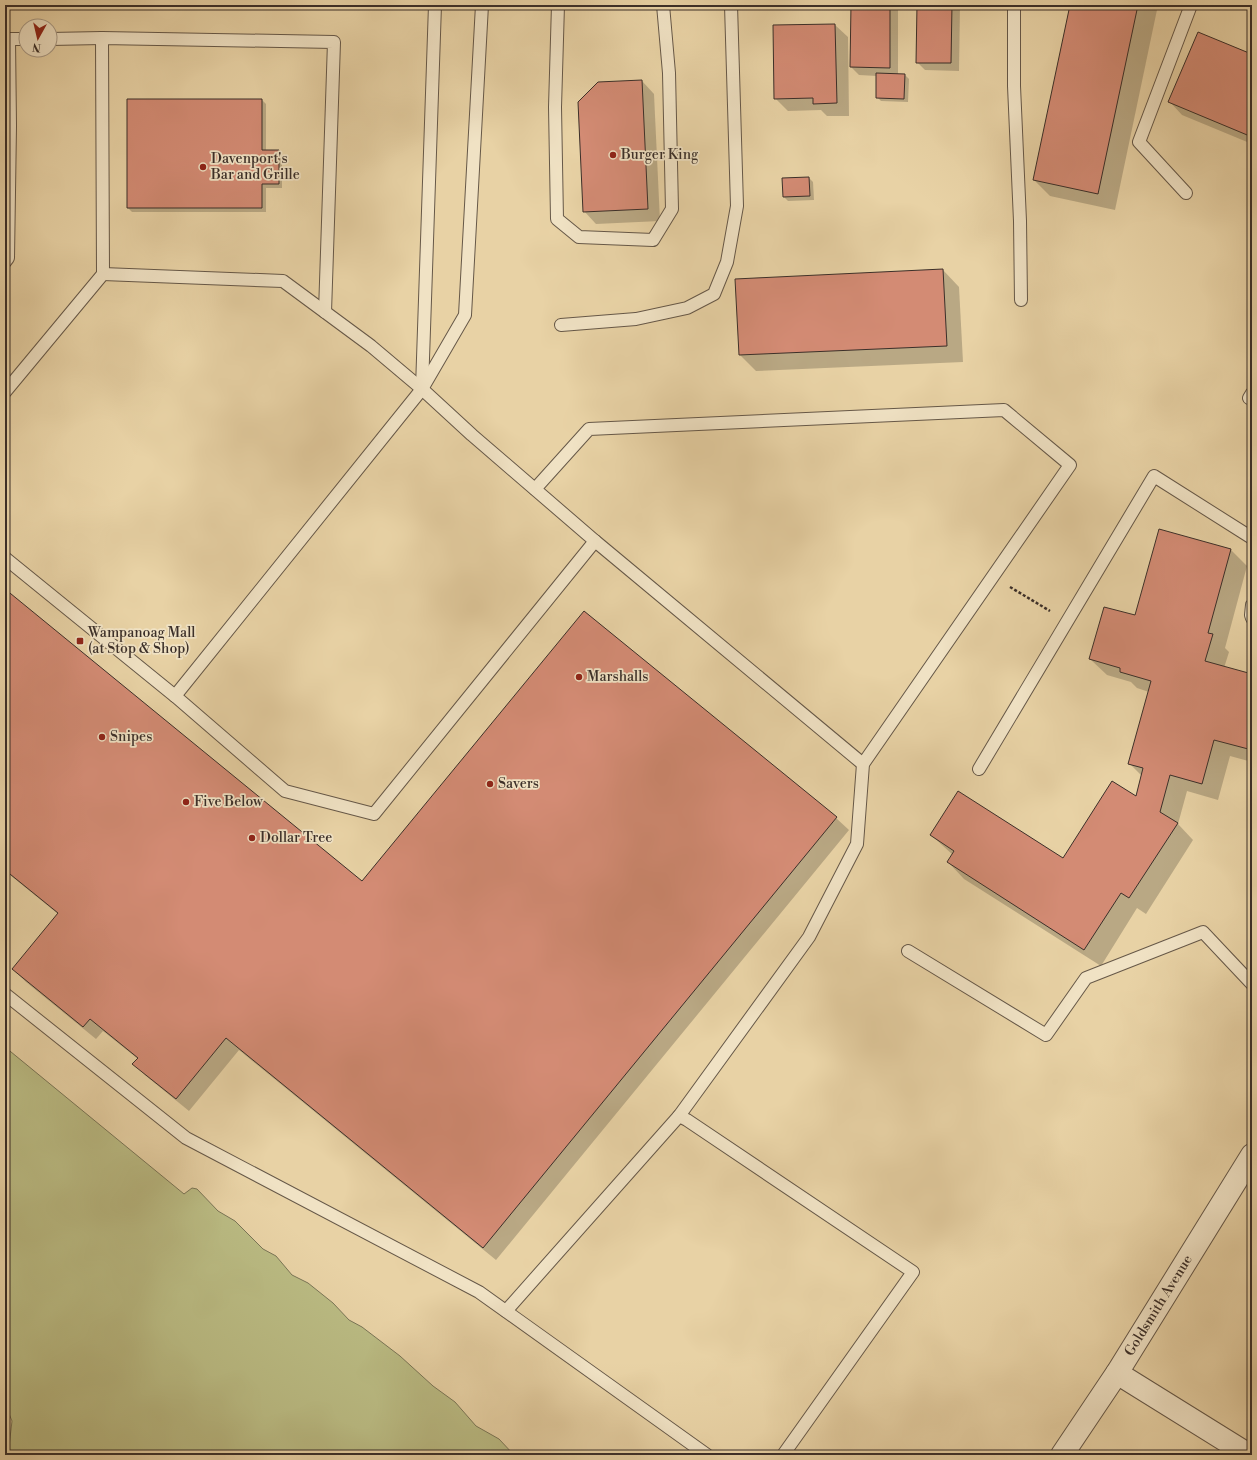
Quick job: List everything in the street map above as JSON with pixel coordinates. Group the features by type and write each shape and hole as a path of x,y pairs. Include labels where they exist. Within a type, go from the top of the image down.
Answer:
{"street":[{"name":"Goldsmith Avenue","path":"1062,1455 1117,1373 1252,1155"},
{"path":"1117,1373 1249,1455"}],"lane":[{"path":"422,389 435,5"},
{"path":"175,696 422,389 465,315 482,5"},
{"path":"558,5 555,107 557,219 579,237 653,240 672,209 669,73 663,5"},
{"path":"561,325 636,319 687,308 714,294 727,262 737,206 731,5"},
{"path":"1014,5 1014,86 1020,221 1021,300"},
{"path":"1186,194 1139,142 1191,5"},
{"path":"58,38 334,42 324,312"},
{"path":"5,392 103,274 102,38"},
{"path":"5,262 8,258 10,126 7,39 18,39"},
{"path":"103,274 283,281 371,346 595,541 863,764"},
{"path":"506,1311 679,1116 809,937 857,844 863,764 1070,466 1004,410 589,429 535,489"},
{"path":"979,769 1154,476 1252,538"},
{"path":"5,558 175,696 285,791 374,814 595,541"},
{"path":"1252,605 1252,618"},
{"path":"908,951 1046,1035 1086,978 1203,932 1252,984"},
{"path":"5,994 186,1138 479,1292 707,1455"},
{"path":"679,1116 688,1120 913,1272 783,1455"}],"path":[{"path":"993,577 1068,622"}],"green space":[{"path":"5,1047 184,1194 192,1188 197,1189 218,1211 235,1221 263,1249 276,1256 292,1275 308,1283 333,1303 349,1320 362,1327 400,1356 433,1386 455,1402 476,1426 499,1439 514,1455 8,1455 12,1421 5,1404"}],"building":[{"path":"851,5 890,5 890,68 850,67"},
{"path":"917,5 952,5 951,63 916,63"},
{"path":"1070,5 1138,5 1098,194 1033,180"},
{"path":"835,24 837,103 813,104 813,98 774,99 773,25"},
{"path":"1198,32 1249,53 1252,45 1252,137 1168,102"},
{"path":"876,73 905,74 904,99 876,98"},
{"name":"Burger King","path":"642,80 648,209 583,212 578,102 598,82"},
{"name":"Davenport's Bar and Grille","path":"127,99 262,99 262,150 279,150 279,184 262,184 262,208 127,208"},
{"path":"809,177 810,196 783,197 782,178"},
{"path":"943,269 947,346 739,355 735,279"},
{"path":"1159,529 1231,549 1208,633 1213,634 1205,661 1252,674 1252,750 1214,740 1202,784 1170,775 1160,812 1178,823 1129,898 1121,893 1084,950 947,862 954,851 930,835 958,791 1063,858 1112,781 1136,796 1143,768 1128,764 1151,681 1120,672 1120,668 1089,659 1104,607 1135,615"},
{"path":"5,589 362,881 584,611 837,817 483,1248 226,1038 176,1099 132,1064 138,1058 90,1019 83,1027 12,969 58,913 5,870"}],"place":[{"name":"Burger King","path":"613,155"},
{"name":"Davenport's Bar and Grille","path":"203,167"},
{"name":"Wampanoag Mall (at Stop & Shop)","path":"80,641"},
{"name":"Marshalls","path":"579,677"},
{"name":"Snipes","path":"102,737"},
{"name":"Savers","path":"490,784"},
{"name":"Five Below","path":"186,802"},
{"name":"Dollar Tree","path":"252,838"}]}
